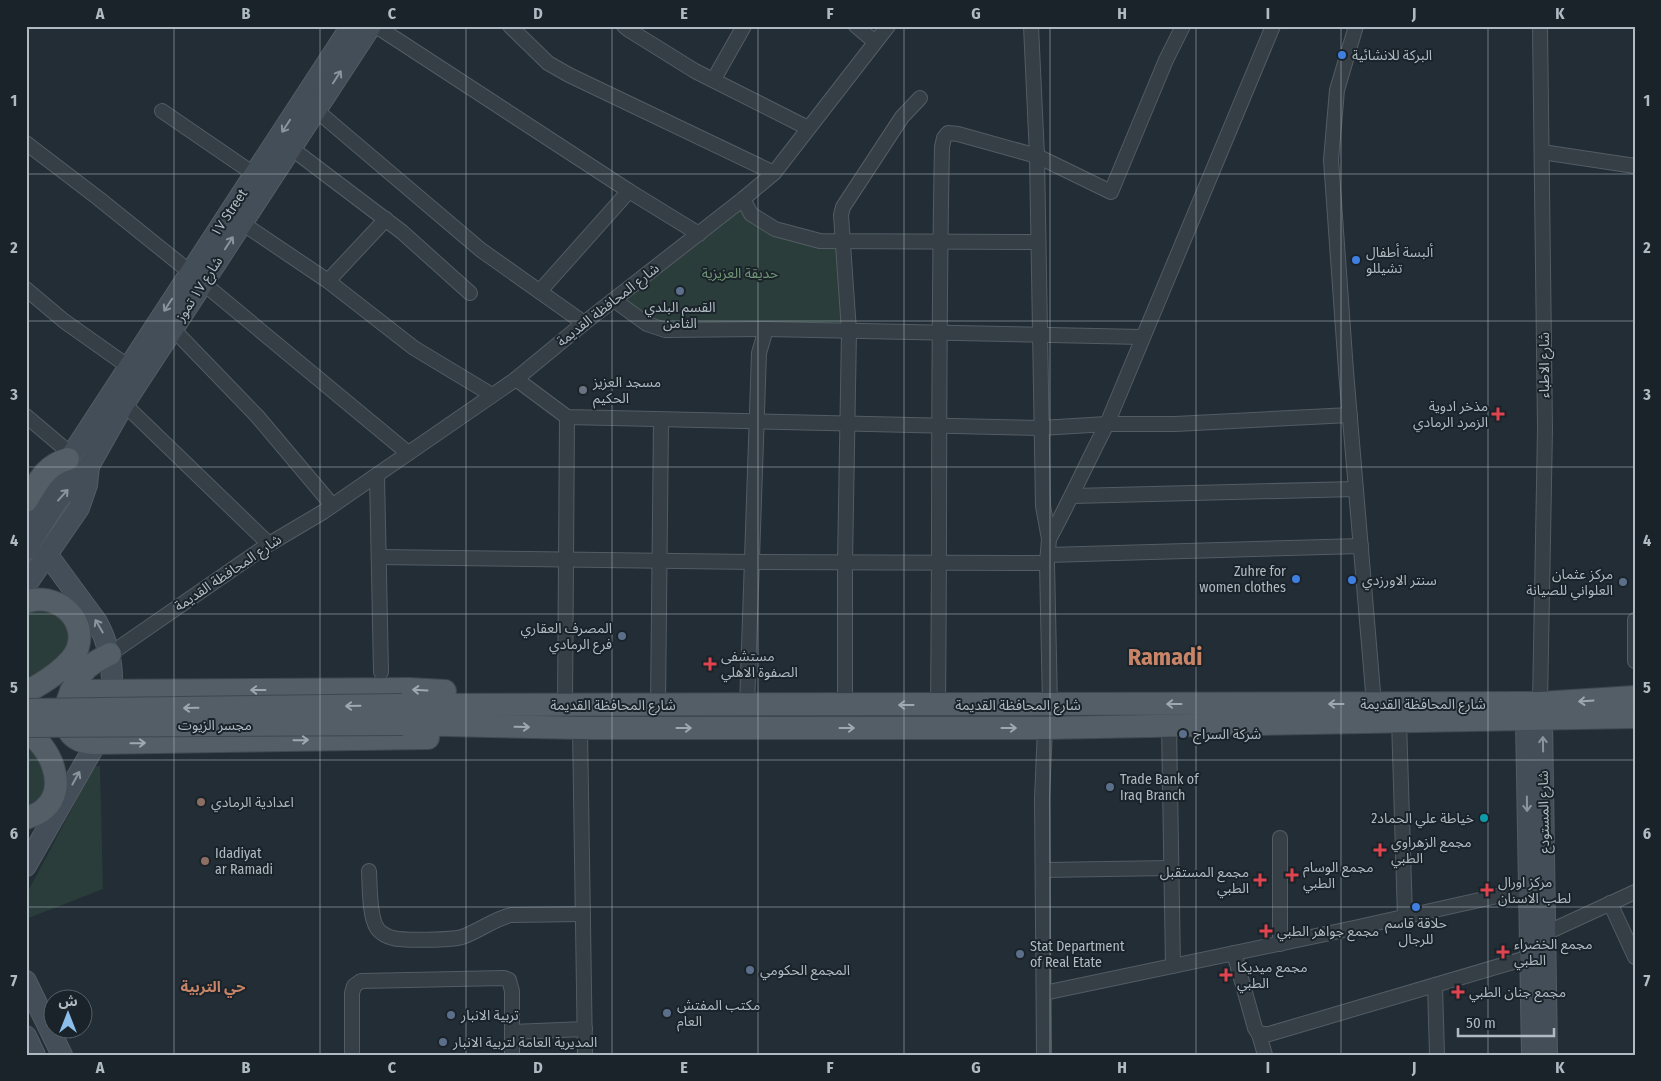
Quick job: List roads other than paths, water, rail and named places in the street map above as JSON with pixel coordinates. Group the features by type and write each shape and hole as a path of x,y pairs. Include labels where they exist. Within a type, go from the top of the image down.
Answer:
{"main road":[{"name":"١٧ Street","path":"26,525 76,460 129,367 150,348 196,277 254,174 351,26"},
{"name":"شارع ١٧ تموز","path":"26,550 57,501 76,460 124,404 150,348 173,329 196,277 242,223 371,26"},
{"path":"26,501 48,468 54,464 76,460 87,485 79,508 26,585"},
{"path":"26,866 96,743 107,719 113,678 110,654 97,622 47,554"},
{"path":"26,602 43,599 56,602 69,612 78,626 80,636 78,648 70,660 60,670 26,692"},
{"path":"110,654 87,668 71,691 66,707 65,724 74,738 80,742 438,738 469,733 484,726"},
{"path":"71,691 409,689 475,694 538,704"},
{"name":"شارع المحافظة القديمة","path":"402,714 484,726 580,728 1045,728 1399,720 1536,714 1635,698"},
{"name":"شارع المحافظة القديمة","path":"402,714 538,704 747,706 1374,704 1536,714 1635,717"},
{"name":"مجسر الزيوت","path":"26,710 402,714"},
{"name":"مجسر الزيوت","path":"26,726 402,714"},
{"name":"شارع المستودع","path":"1532,1055 1536,968 1546,933 1536,826 1536,714"},
{"path":"26,732 44,748 53,765 55,775 54,794 35,814"},
{"name":"شارع المستودع","path":"1536,826 1529,890 1536,968 1547,1055"},
{"path":"26,981 31,1002 62,1055"},
{"path":"26,1036 35,1055"}],"street":[{"path":"376,26 629,191 699,234"},
{"path":"624,26 695,70 808,128"},
{"path":"714,79 744,26"},
{"path":"856,26 875,42"},
{"name":"شارع المحافظة القديمة","path":"110,654 269,544 332,505 516,379 584,323 743,200 774,173 888,26"},
{"path":"1031,26 1037,156 1043,506 1049,539 1047,559 1050,705"},
{"path":"938,705 940,563 939,333 942,147 944,138 948,133 1037,156 1111,192 1166,60 1183,26"},
{"path":"1049,539 1073,496 1084,466 1107,424 1273,26"},
{"path":"1356,26 1337,90 1331,160 1374,704"},
{"name":"شارع الاطباء","path":"1536,714 1544,429 1540,26"},
{"path":"518,29 548,63 569,76 774,173"},
{"path":"845,705 845,563 849,331 840,223 843,207 902,117 920,98"},
{"path":"316,110 481,250 584,323"},
{"path":"162,111 254,174"},
{"path":"26,143 196,277 408,454"},
{"path":"292,148 386,220 470,293"},
{"path":"1542,152 1635,166"},
{"path":"540,291 629,191"},
{"path":"743,200 751,214 776,229 820,240 842,242 1038,242"},
{"path":"328,281 386,220"},
{"path":"242,223 328,281 414,348 492,395"},
{"path":"26,290 64,321 129,367"},
{"path":"614,300 647,324 665,330 766,329 1142,337"},
{"path":"173,329 257,416 332,505"},
{"path":"747,706 759,353 766,329"},
{"path":"516,379 567,417 1042,428 1107,424 1175,424 1350,415"},
{"path":"124,404 269,544"},
{"path":"26,416 76,460"},
{"path":"565,705 567,417"},
{"path":"658,705 658,561 661,420"},
{"path":"377,474 381,672"},
{"path":"1073,496 1356,489"},
{"path":"379,557 940,563 1361,546"},
{"path":"1635,620 1635,660"},
{"path":"1399,720 1405,917"},
{"path":"1169,725 1173,966"},
{"path":"580,728 585,1055"},
{"path":"1044,1055 1042,798 1045,728"},
{"path":"1280,838 1280,944"},
{"path":"1042,870 1171,868"},
{"path":"369,871 373,919 378,929 395,939 449,940 489,926 501,917 511,915 583,914"},
{"path":"1044,993 1529,890"},
{"path":"1546,933 1635,892"},
{"path":"1610,903 1635,957"},
{"path":"1234,953 1255,1028 1259,1034 1265,1055"},
{"path":"1259,1034 1269,1034 1435,985 1536,968"},
{"path":"352,1055 352,993 354,986 360,981 504,978 511,984 512,991 512,1055"},
{"path":"1435,985 1437,1055"},
{"path":"512,1032 585,1029"}],"place":[{"name":"البركة للانشائية","path":"1342,55"},
{"name":"ألبسة أطفال تشيللو","path":"1356,260"},
{"name":"القسم البلدي الثامن","path":"680,291"},
{"name":"مسجد العزيز الحكيم","path":"583,390"},
{"name":"مذخر ادوية الزمرد الرمادي","path":"1498,414"},
{"name":"Zuhre for women clothes","path":"1296,579"},
{"name":"سنتر الاورزدي","path":"1352,580"},
{"name":"مركز عثمان العلواني للصيانة","path":"1623,582"},
{"name":"المصرف العقاري فرع الرمادي","path":"622,636"},
{"name":"مستشفى الصفوة الاهلي","path":"710,664"},
{"name":"شركة السراج","path":"1183,734"},
{"name":"Trade Bank of Iraq Branch","path":"1110,787"},
{"name":"اعدادية الرمادي","path":"201,802"},
{"name":"خياطة علي الحماد2","path":"1484,818"},
{"name":"مجمع الزهراوي الطبي","path":"1380,850"},
{"name":"Idadiyat ar Ramadi","path":"205,861"},
{"name":"مجمع الوسام الطبي","path":"1292,875"},
{"name":"مجمع المستقبل الطبي","path":"1260,880"},
{"name":"مركز اورال لطب الاسنان","path":"1487,890"},
{"name":"حلاقة قاسم للرجال","path":"1416,907"},
{"name":"مجمع جواهر الطبي","path":"1266,931"},
{"name":"مجمع الخضراء الطبي","path":"1503,952"},
{"name":"Stat Department of Real Etate","path":"1020,954"},
{"name":"المجمع الحكومي","path":"750,970"},
{"name":"مجمع ميديكا الطبي","path":"1226,975"},
{"name":"مجمع جنان الطبي","path":"1458,992"},
{"name":"مكتب المفتش العام","path":"667,1013"},
{"name":"تربية الانبار","path":"451,1015"},
{"name":"المديرية العامة لتربية الانبار","path":"443,1042"}],"district":[{"name":"Ramadi","path":"1165,657"},
{"name":"حي التربية","path":"213,987"}],"park label":[{"name":"حديقة العزيزية","path":"740,273"}]}
